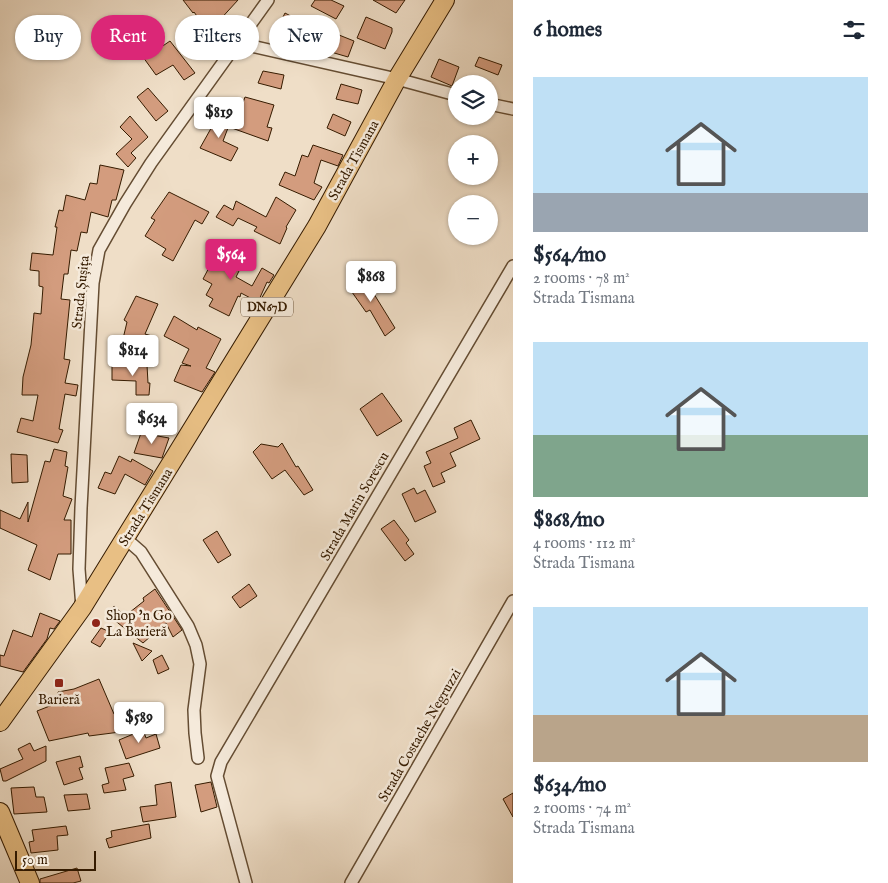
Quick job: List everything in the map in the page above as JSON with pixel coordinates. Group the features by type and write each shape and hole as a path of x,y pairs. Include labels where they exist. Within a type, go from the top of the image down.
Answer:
{"main road":[{"name":"Strada Tismana","path":"0,722 82,608 317,226 397,79 445,0"},
{"path":"0,812 30,883"}],"street":[{"name":"Strada Șușița","path":"258,15 268,0"},
{"path":"259,48 397,79 448,93"},
{"name":"Strada Șușița","path":"82,608 79,569 81,499 93,282 99,250 151,164 226,60"},
{"path":"498,106 513,109"},
{"name":"Strada Marin Sorescu","path":"246,883 217,776 221,762 513,266"},
{"path":"125,538 141,552 188,626 196,645 200,664 194,710 198,758"},
{"name":"Strada Costache Negruzzi","path":"351,883 513,601"}],"building":[{"path":"183,0 238,0 224,15 196,15"},
{"path":"315,0 331,0 344,6 338,15 328,15 311,6"},
{"path":"373,0 405,0 396,13"},
{"path":"366,17 392,28 385,49 357,38"},
{"path":"340,35 354,41 348,57 340,55"},
{"path":"170,41 175,47 175,60 185,60 195,73 184,80 173,65 156,75 145,60 165,60 165,44"},
{"path":"479,57 502,65 498,75 475,66"},
{"path":"439,59 459,67 456,75 448,75 448,84 431,77"},
{"path":"263,71 284,75 281,89 258,83"},
{"path":"341,84 362,90 358,104 336,99"},
{"path":"148,88 168,111 156,121 137,97"},
{"path":"245,97 274,105 267,127 272,128 268,141 229,127 234,115 238,117"},
{"path":"333,114 351,122 345,136 327,128"},
{"path":"214,115 231,120 223,141 238,148 231,161 200,148 214,123 211,122"},
{"path":"130,116 148,137 131,153 136,158 128,167 116,154 132,139 120,127"},
{"path":"313,145 343,155 338,166 321,160 314,183 322,187 314,200 279,185 285,172 295,176 302,155 308,157"},
{"path":"100,165 124,170 116,200 112,200 108,217 91,212 87,233 81,232 77,251 71,250 68,274 64,274 61,299 70,300 64,359 70,360 65,383 78,385 76,396 65,394 59,429 63,430 58,443 17,432 21,418 33,421 38,395 22,395 23,377 31,345 34,313 41,314 43,287 39,286 39,271 30,270 32,253 53,255 57,227 55,227 59,210 63,211 66,195 85,200 90,183 97,184"},
{"path":"169,192 209,212 202,224 195,220 173,261 162,255 166,249 145,236 155,220 151,218"},
{"path":"276,197 296,210 286,227 280,244 254,231 257,227 238,218 233,226 216,217 224,205 233,210 236,201 266,217"},
{"path":"218,244 245,259 236,277 252,286 262,268 274,275 269,283 267,282 258,302 241,293 229,316 209,306 213,299 206,295 212,284 203,279 213,260 209,258"},
{"path":"361,273 395,328 385,336 370,310 366,312 347,285"},
{"path":"136,296 158,304 145,334 152,336 149,345 138,341 137,348 122,343 127,322 124,320"},
{"path":"174,316 197,330 198,327 221,339 206,368 215,372 202,392 174,381 181,365 191,366 182,363 189,349 164,336"},
{"path":"112,365 147,365 148,383 150,383 149,395 136,395 136,381 112,380"},
{"path":"382,393 402,421 377,436 360,409"},
{"path":"471,420 480,439 450,453 456,466 441,473 445,482 433,487 424,466 431,463 426,452 458,438 454,428"},
{"path":"141,433 169,438 162,458 134,453"},
{"path":"282,443 296,467 298,466 313,490 304,495 285,470 272,479 253,452 261,444 278,447"},
{"path":"54,449 67,452 65,466 68,467 63,496 72,499 64,520 71,520 71,554 58,554 50,580 28,570 37,545 0,528 0,510 20,519 28,502 28,522 45,461 50,462"},
{"path":"11,454 27,455 28,482 12,483"},
{"path":"119,456 131,462 132,459 153,471 145,485 125,474 115,494 98,488 105,472 111,474"},
{"path":"414,488 417,494 425,490 436,512 415,522 402,494"},
{"path":"394,520 409,540 406,543 414,554 405,561 381,529"},
{"path":"217,531 231,555 218,563 203,540"},
{"path":"249,584 257,596 240,608 232,597"},
{"path":"155,589 182,630 173,637 166,623 143,643 108,615 114,606 125,616 144,601 143,598"},
{"path":"40,613 60,621 54,629 50,628 47,639 23,672 0,666 0,655 4,656 13,630 32,637"},
{"path":"101,628 110,632 100,647 91,642"},
{"path":"133,643 152,651 142,661"},
{"path":"162,655 169,669 158,674 153,660"},
{"path":"99,679 114,714 118,714 120,732 89,736 88,733 49,741 37,711 60,702 58,692 74,689"},
{"path":"143,730 146,738 156,734 160,748 126,759 119,740"},
{"path":"30,743 34,751 46,746 46,761 3,781 0,769 23,759 18,749"},
{"path":"80,756 83,767 79,768 83,779 64,785 56,762"},
{"path":"129,763 134,776 123,779 126,790 104,793 102,785 109,783 105,768"},
{"path":"171,782 176,817 143,822 140,807 157,805 155,785"},
{"path":"211,782 217,807 201,812 195,785"},
{"path":"34,787 36,797 44,797 47,812 14,814 11,788"},
{"path":"513,793 513,817 503,799"},
{"path":"87,794 90,809 68,811 64,795"},
{"path":"149,824 151,838 109,848 106,839 112,837 111,831"},
{"path":"66,826 68,835 57,836 58,850 31,853 29,842 34,841 32,830"},
{"path":"77,868 81,881 73,883 40,883 40,879"}],"place":[{"name":"Shop 'n Go La Barieră","path":"96,623"},
{"name":"Barieră","path":"59,683"}]}
